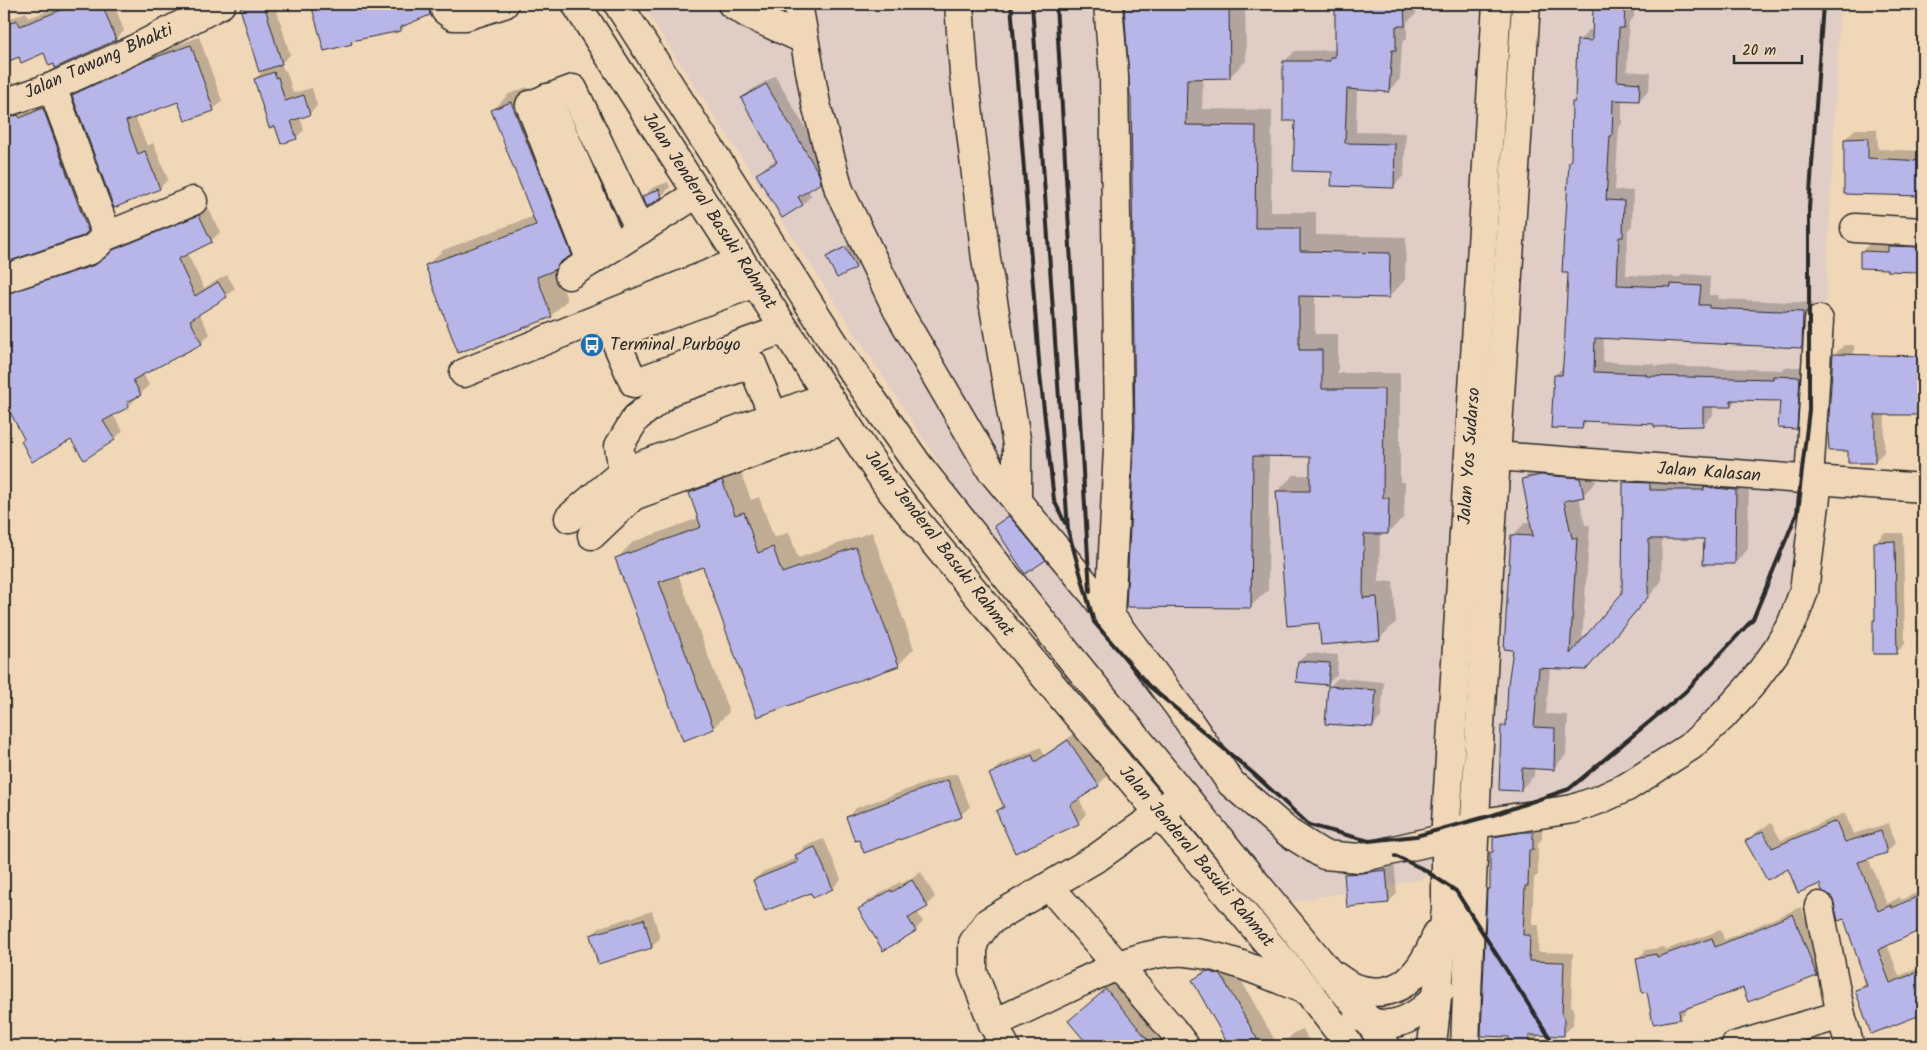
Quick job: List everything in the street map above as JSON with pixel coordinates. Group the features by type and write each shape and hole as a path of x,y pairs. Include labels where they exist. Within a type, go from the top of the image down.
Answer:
{"main road":[{"name":"Jalan Tawang Bhakti","path":"4,103 52,87 131,51 221,4"},
{"path":"444,10 453,16 466,16 504,4"},
{"name":"Jalan Jenderal Basuki Rahmat","path":"576,4 784,329 889,488 1312,995 1350,1046"},
{"name":"Jalan Jenderal Basuki Rahmat","path":"618,4 848,365 918,465 1067,653 1368,1020 1386,1046"},
{"path":"732,4 750,15 803,39"},
{"path":"798,4 816,104 839,190 898,311 991,470 1110,616 1179,708 1231,783 1289,833 1324,855 1360,858 1446,838 1475,824 1573,809 1602,799 1660,767 1691,746 1722,717 1774,654 1792,624 1804,590 1814,480 1818,320"},
{"path":"959,4 964,73 986,259 1018,445 1017,502"},
{"path":"1108,4 1114,76 1120,428 1110,616"},
{"name":"Jalan Yos Sudarso","path":"1458,907 1446,838 1526,4"},
{"name":"Jalan Yos Sudarso","path":"1458,907 1475,824 1494,8"},
{"path":"4,279 90,250 100,244 104,237 102,221 52,87"},
{"path":"640,230 573,89 547,98 591,261 640,230 698,193"},
{"path":"104,237 193,201"},
{"path":"726,237 753,217"},
{"path":"1855,228 1923,232"},
{"path":"748,272 613,335 634,383 784,329"},
{"path":"464,373 748,272"},
{"path":"628,484 619,446 636,418 670,391 752,364 774,417"},
{"path":"569,518 628,484 774,417 828,396"},
{"path":"592,535 628,484 844,420"},
{"name":"Jalan Kalasan","path":"1483,457 1923,488"},
{"path":"1182,793 1160,814 1098,857 988,922 973,943 973,972 999,1035 1117,966 1151,954 1184,952 1208,956 1244,966 1368,1020 1383,1024 1406,1020 1436,998 1450,973 1458,907"},
{"path":"1049,886 1185,1046"},
{"path":"1819,906 1841,1015 1850,1046"},
{"path":"1329,972 1354,988 1377,991 1400,986 1417,972 1429,956 1458,907"},
{"path":"1458,907 1465,1046"},
{"path":"1432,1046 1436,998"},
{"path":"1735,1046 1841,1015"}],"shaded area":[{"path":"642,4 1840,4 1811,617 1651,789 1493,830 1423,879 1291,902 964,501"}],"building":[{"path":"77,4 102,4 116,40 55,68 54,64 49,66 44,53 21,63 19,57 4,63 4,26 17,20 20,26"},
{"path":"253,4 264,4 282,64 259,72 240,8"},
{"path":"311,4 431,4 429,9 430,15 401,27 401,31 351,41 352,44 324,51"},
{"path":"1124,4 1229,4 1230,78 1187,79 1186,125 1256,126 1255,228 1300,228 1300,251 1390,253 1389,298 1299,296 1299,350 1322,350 1322,389 1384,389 1383,498 1389,498 1388,534 1364,534 1363,598 1377,597 1380,640 1321,645 1319,623 1287,626 1276,491 1310,491 1310,457 1253,456 1251,608 1126,607 1135,427 1131,96"},
{"path":"1335,4 1404,4 1405,26 1396,26 1396,50 1392,50 1389,92 1347,89 1345,143 1395,144 1394,188 1331,186 1332,172 1293,171 1295,121 1283,121 1283,61 1330,61 1330,57 1335,57"},
{"path":"1593,4 1625,4 1624,28 1619,28 1617,81 1640,83 1639,101 1613,100 1612,136 1610,136 1606,200 1624,201 1623,237 1619,237 1617,285 1671,287 1671,284 1701,286 1699,305 1709,305 1709,308 1803,312 1802,348 1595,338 1594,372 1646,374 1646,376 1773,379 1773,376 1800,377 1797,429 1778,428 1780,401 1731,400 1731,407 1703,407 1703,426 1654,427 1654,424 1583,421 1582,429 1551,428 1554,375 1562,375 1564,351 1568,273 1562,273 1569,161 1571,161 1572,102 1575,102 1577,40 1592,41"},
{"path":"191,45 214,111 185,121 178,102 126,121 138,154 145,151 160,189 114,208 72,95 147,60"},
{"path":"274,72 276,78 278,77 285,101 304,95 310,115 291,121 297,139 281,144 275,126 269,128 254,79"},
{"path":"766,84 819,174 821,183 798,197 803,205 782,218 756,174 777,162 741,98"},
{"path":"511,102 572,255 560,262 555,270 537,277 552,317 458,353 425,265 536,225 491,110"},
{"path":"43,108 88,231 83,236 4,263 4,118 18,115 20,118"},
{"path":"1868,138 1868,158 1923,161 1923,196 1844,194 1844,139"},
{"path":"659,189 662,197 646,207 642,197"},
{"path":"199,215 212,242 178,259 195,296 218,282 227,297 190,320 202,344 133,380 141,395 127,402 129,407 103,421 115,440 84,460 71,440 32,462 21,441 24,439 4,400 4,294 95,265 113,250"},
{"path":"1888,246 1920,247 1919,272 1860,268 1860,251 1888,252"},
{"path":"845,247 856,268 837,278 826,257"},
{"path":"1833,354 1923,356 1923,415 1875,415 1875,463 1848,463 1848,451 1829,451 1828,432"},
{"path":"1541,475 1580,478 1584,497 1564,501 1572,538 1577,538 1570,654 1622,593 1623,482 1650,483 1650,490 1704,490 1704,487 1736,490 1735,564 1703,564 1704,539 1649,539 1648,597 1586,670 1539,668 1534,727 1555,728 1554,770 1522,768 1521,791 1499,790 1501,726 1506,726 1508,684 1513,650 1504,649 1511,535 1533,536 1522,479"},
{"path":"722,480 735,515 744,512 758,553 773,547 782,573 856,547 899,666 757,717 703,567 659,582 714,729 683,741 615,558 701,527 689,493"},
{"path":"1009,516 1046,560 1025,574 994,526"},
{"path":"1895,541 1897,654 1873,654 1873,620 1875,620 1874,542"},
{"path":"1298,661 1330,663 1328,685 1296,682"},
{"path":"1328,686 1376,690 1373,727 1325,724"},
{"path":"1068,740 1099,786 1070,805 1079,824 1015,853 996,811 1004,807 989,774 1032,755 1035,762"},
{"path":"948,780 962,817 864,853 859,840 855,841 846,817"},
{"path":"1836,821 1845,842 1881,831 1887,853 1858,862 1878,911 1891,905 1892,908 1923,894 1923,929 1878,950 1890,983 1923,970 1923,1014 1871,1034 1855,990 1867,986 1844,919 1838,921 1831,896 1822,891 1820,884 1798,893 1788,869 1767,880 1745,841 1763,831 1772,848"},
{"path":"1533,832 1533,850 1529,850 1528,886 1525,886 1523,935 1530,935 1529,961 1564,962 1562,1016 1564,1016 1564,1036 1529,1035 1529,1046 1509,1046 1509,1037 1481,1036 1487,889 1490,889 1490,852 1493,852 1493,837"},
{"path":"815,847 833,889 813,898 811,893 765,911 753,880 798,862 795,855"},
{"path":"1386,870 1389,903 1347,907 1344,874"},
{"path":"912,880 928,907 908,918 916,931 883,951 858,909"},
{"path":"1793,914 1817,976 1748,1002 1743,988 1679,1011 1680,1019 1653,1024 1647,992 1642,993 1636,958 1656,954 1657,957 1712,938 1715,947"},
{"path":"644,919 652,948 598,964 590,935"},
{"path":"1207,971 1221,975 1261,1046 1229,1046 1192,980"},
{"path":"1106,989 1153,1046 1089,1046 1068,1021"}],"railway":[{"path":"1011,4 1040,374 1054,500 1065,523"},
{"path":"1032,4 1068,530 1094,622 1149,686 1254,774 1309,825 1369,841 1416,836 1493,815 1569,789 1685,692 1753,619 1797,513 1809,410 1809,208 1823,4"},
{"path":"1056,4 1090,592"},
{"path":"1395,856 1423,869 1456,891 1555,1046"}],"place":[{"name":"Terminal Purboyo","path":"592,345"}]}
